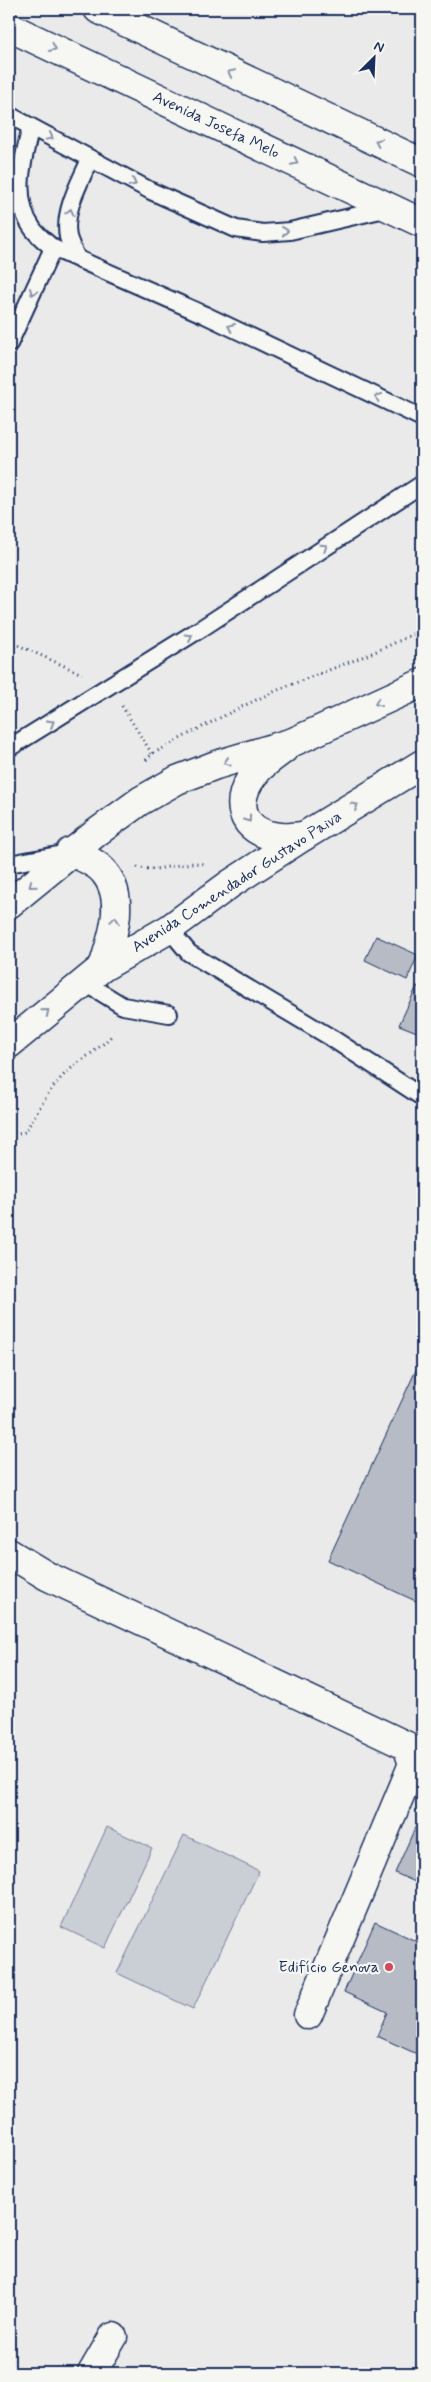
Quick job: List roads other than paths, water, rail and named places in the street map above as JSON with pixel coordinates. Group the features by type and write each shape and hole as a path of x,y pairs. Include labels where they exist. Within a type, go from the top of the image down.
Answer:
{"main road":[{"path":"98,9 422,163"},
{"name":"Avenida Josefa Melo","path":"9,28 422,223"},
{"path":"9,904 70,852 140,801 177,780 216,765 293,742 422,683"},
{"path":"293,742 258,770 243,792 241,805 245,818 259,832 281,837 304,836"},
{"name":"Avenida Comendador Gustavo Paiva","path":"9,1044 93,975 169,929 230,884 304,836 422,764"},
{"path":"70,852 89,861 104,872 114,890 116,910 113,934 93,975"},
{"path":"9,1553 47,1576 407,1746 413,1764 308,2015"},
{"path":"9,1566 47,1576"},
{"path":"92,2373 113,2337"}],"lane":[{"path":"9,115 90,159 195,212 236,229 263,233 290,231 391,208"},
{"path":"31,126 22,167 17,208 53,248 205,315 422,418"},
{"path":"77,258 68,237 68,221 70,208 90,159"},
{"path":"9,344 53,248"},
{"path":"9,748 110,686 422,484"},
{"path":"9,864 70,852"},
{"path":"169,929 189,953 330,1038 422,1098"},
{"path":"93,975 124,1006 169,1014"}],"place":[{"name":"Edifício Genova","path":"389,1967"}]}
